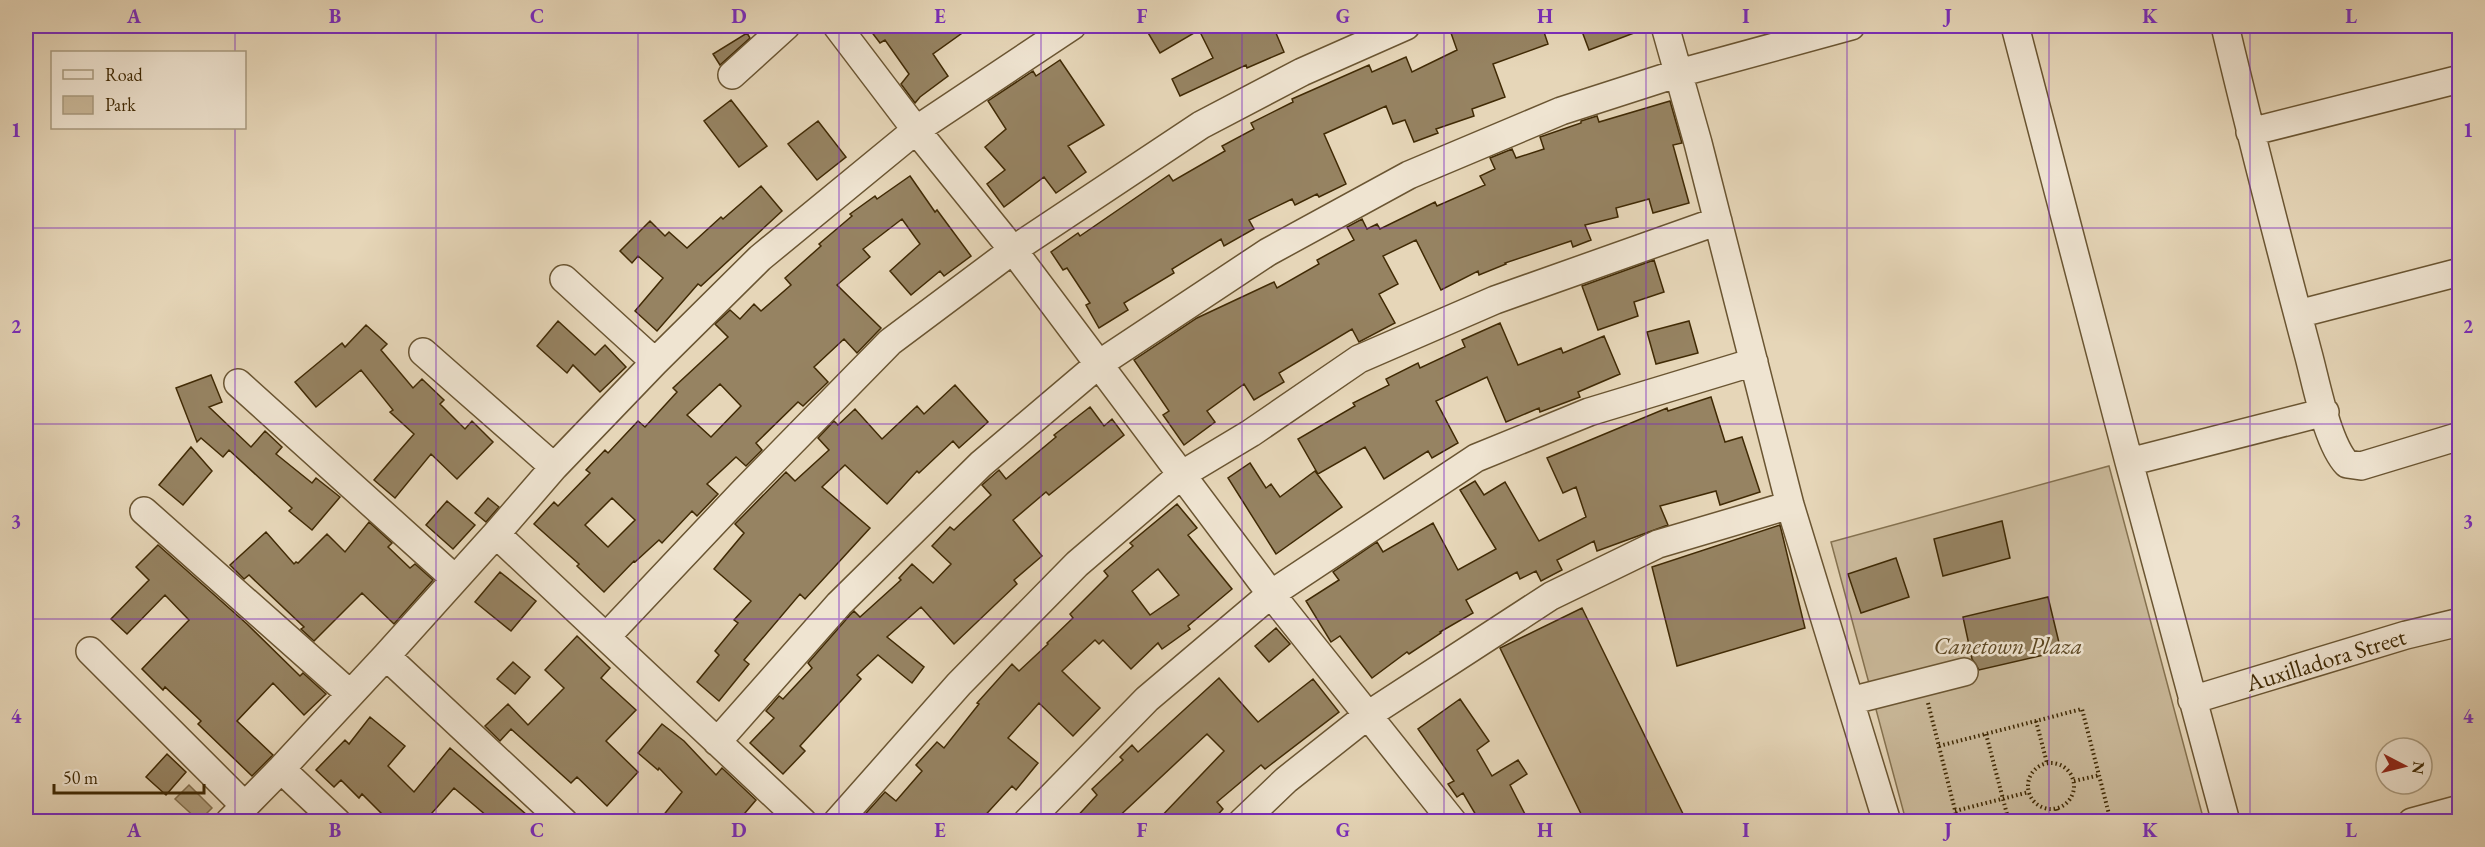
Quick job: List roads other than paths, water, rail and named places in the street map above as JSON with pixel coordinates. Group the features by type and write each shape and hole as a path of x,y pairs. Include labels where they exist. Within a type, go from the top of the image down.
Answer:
{"street":[{"path":"732,75 786,26"},
{"path":"837,26 916,130 1013,250 1271,594 1453,822"},
{"path":"90,651 236,813 281,770 349,693 386,656 554,467 760,258 916,130 1072,26"},
{"path":"606,637 741,493 890,342 1013,250 1201,124 1302,72 1406,26"},
{"path":"1665,26 1718,221 1790,505 1887,822"},
{"path":"717,742 848,596 981,465 1099,364 1268,252 1409,175 1561,111 1679,73 1851,26"},
{"path":"2015,26 2226,822"},
{"path":"2225,26 2298,315 2339,456 2347,464 2361,466 2460,436"},
{"path":"2250,132 2460,79"},
{"path":"837,822 967,675 1077,564 1181,476 1251,433 1359,359 1495,300 1718,221"},
{"path":"2298,315 2460,272"},
{"path":"564,279 655,362"},
{"path":"423,352 554,467"},
{"path":"1027,822 1147,699 1271,594 1476,458 1589,412 1754,362"},
{"path":"238,383 454,578"},
{"path":"2129,462 2325,412"},
{"path":"1242,822 1286,780 1368,715 1551,596 1658,544 1790,505"},
{"path":"144,511 349,693"},
{"path":"496,534 803,822"},
{"name":"Auxilladora Street","path":"2192,700 2406,635 2460,622"},
{"path":"386,656 564,822"},
{"path":"1850,701 1964,672"},
{"path":"281,770 338,822"},
{"path":"2412,822 2460,809"}],"park label":[{"name":"Canetown Plaza","path":"2008,646"}]}
